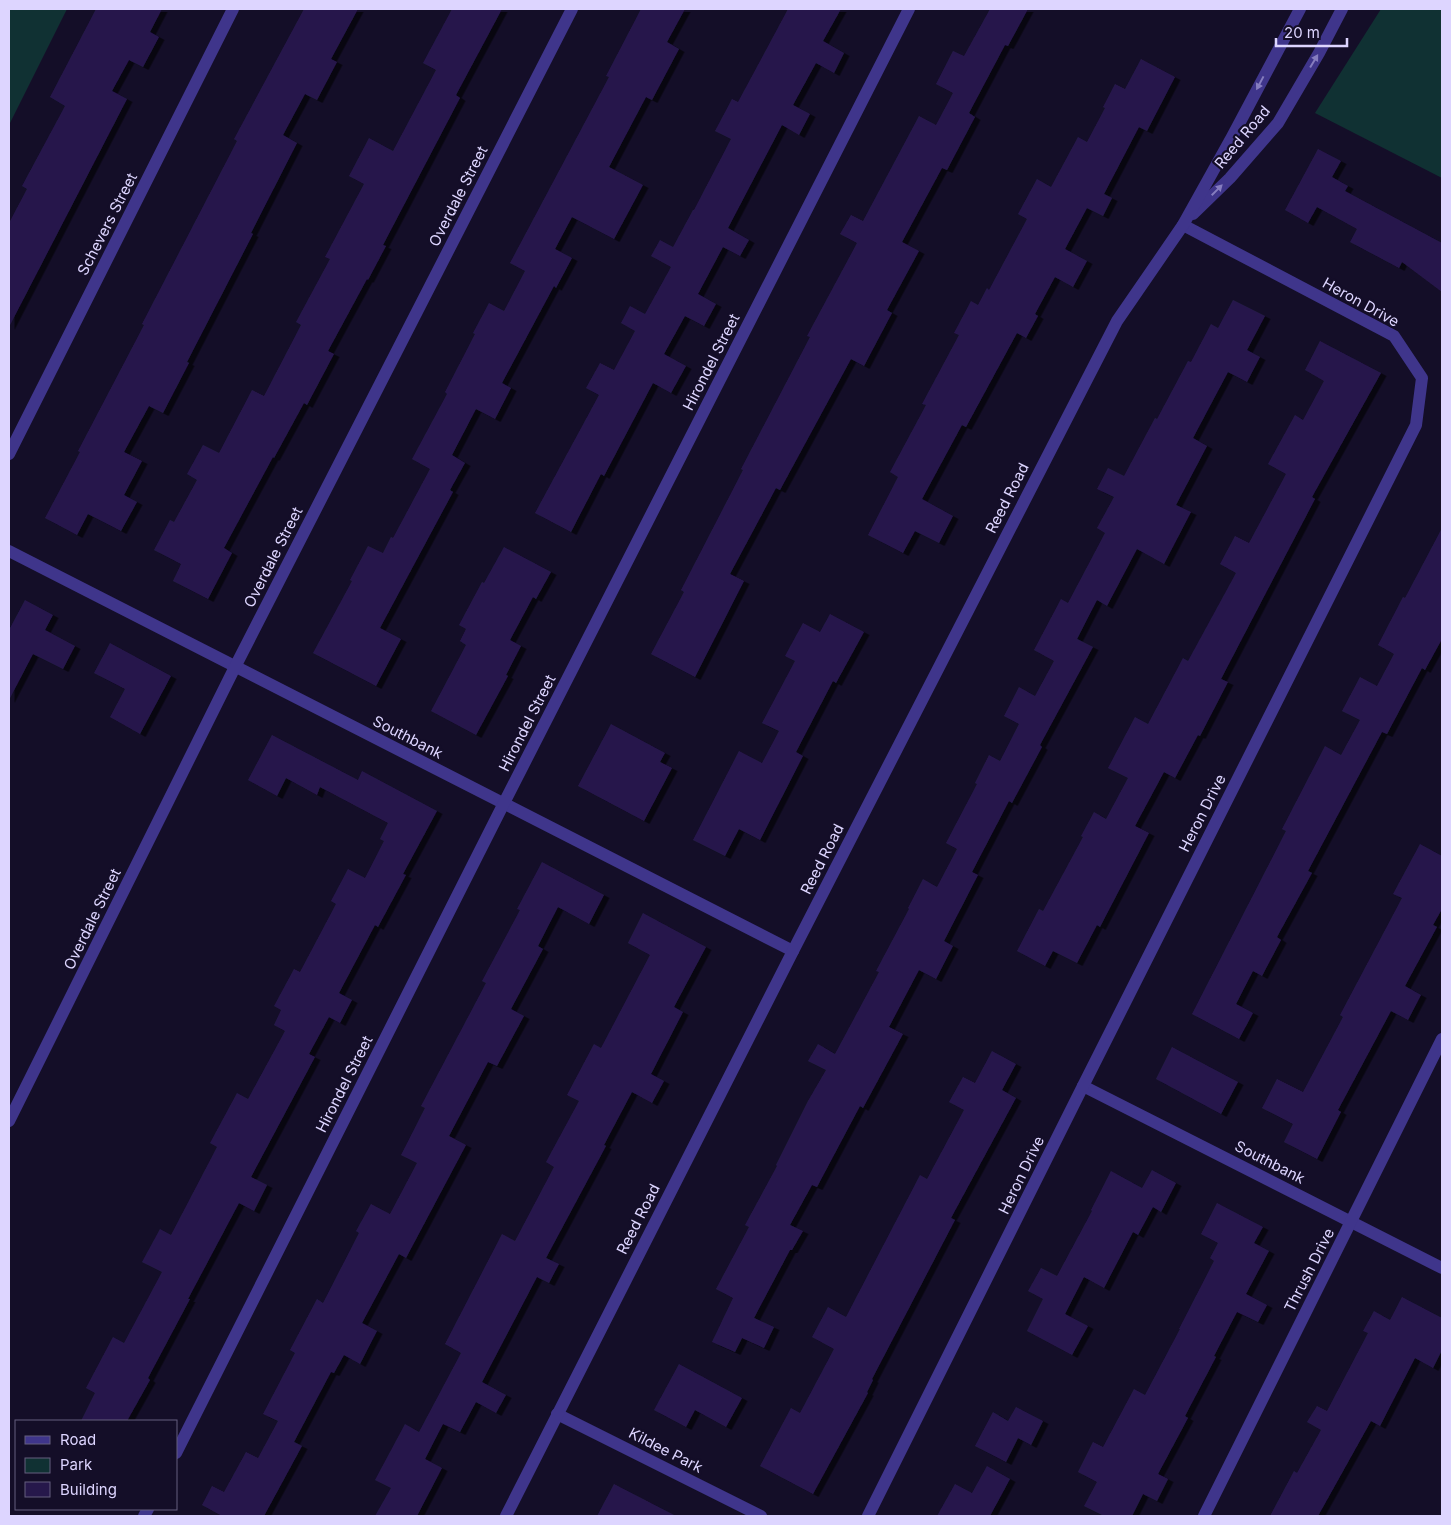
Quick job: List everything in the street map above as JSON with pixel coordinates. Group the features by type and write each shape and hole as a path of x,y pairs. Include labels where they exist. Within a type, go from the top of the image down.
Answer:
{"street":[{"name":"Schevers Street","path":"9,454 233,9"},
{"name":"Overdale Street","path":"9,1122 235,667 572,9"},
{"name":"Hirondel Street","path":"178,1449 909,9"},
{"name":"Reed Road","path":"506,1516 793,951 1117,321 1183,225 1300,9"},
{"name":"Reed Road","path":"1183,225 1230,178 1278,123 1342,9"},
{"name":"Heron Drive","path":"868,1516 1416,425 1422,378 1394,336 1183,225"},
{"name":"Southbank","path":"9,551 793,951"},
{"name":"Thrush Drive","path":"1204,1516 1442,1038"},
{"name":"Southbank","path":"1083,1086 1442,1268"},
{"name":"Kildee Park","path":"557,1414 761,1516"}],"green space":[{"path":"9,9 67,9 9,125"},
{"path":"1381,9 1442,9 1442,178 1315,113"}],"building":[{"path":"96,9 162,9 150,32 159,37 143,67 129,60 112,91 127,99 9,327 9,223 27,189 22,186 65,106 50,97"},
{"path":"304,9 358,9 331,59 337,62 317,100 305,94 283,135 297,143 163,413 149,406 124,452 142,461 124,495 137,502 121,531 88,514 77,535 45,518 144,325 142,324 237,141 234,139"},
{"path":"452,9 502,9 456,95 460,98 383,245 386,246 328,351 334,354 307,405 304,403 273,457 224,548 232,553 208,599 173,581 181,564 154,550 170,520 174,522 197,480 187,474 203,445 219,453 252,390 264,396 301,325 296,322 330,259 325,257 364,184 349,176 369,138 393,151 436,70 423,63"},
{"path":"641,9 685,9 667,42 679,49 652,100 646,97 609,167 643,185 614,239 572,217 555,249 572,258 556,288 554,286 502,383 511,388 495,419 476,409 452,455 465,463 450,490 453,492 380,628 401,639 376,686 313,653 352,581 350,580 368,546 383,553 430,469 412,459 447,394 445,392 489,303 504,311 525,271 510,263 609,77 606,76"},
{"path":"788,9 841,9 823,41 844,53 834,73 816,63 793,105 810,114 799,135 782,125 728,228 749,240 740,256 723,247 698,294 716,304 704,326 685,316 664,354 686,366 671,393 653,383 604,476 601,474 571,532 535,513 599,395 586,388 600,363 614,370 635,331 621,323 630,306 645,314 671,267 651,256 660,240 673,247 694,210 731,139 715,131 732,99 738,102"},
{"path":"990,9 1028,9 1008,46 1005,45 969,113 975,117 947,170 942,168 902,242 919,251 887,310 892,313 864,366 851,359 780,490 776,488 730,574 744,581 695,677 651,654 684,592 681,590 743,470 741,469 810,337 807,336 857,243 840,234 851,215 863,221 919,116 936,125 953,93 936,84 953,51 964,56"},
{"path":"1141,59 1175,77 1147,131 1139,127 1104,194 1112,198 1103,216 1087,208 1065,249 1087,261 1073,287 1055,277 1035,314 1038,316 1026,338 1017,333 966,427 962,425 922,499 953,516 939,543 915,531 903,553 868,535 898,477 890,472 926,405 922,404 959,335 954,333 971,301 978,305 987,288 989,290 1027,219 1018,214 1037,179 1051,187 1078,137 1087,142 1115,84 1125,89"},
{"path":"1318,149 1341,161 1332,177 1348,186 1345,191 1442,243 1442,292 1402,262 1399,268 1350,242 1357,229 1317,207 1308,223 1285,210"},
{"path":"1233,300 1265,316 1247,350 1260,357 1247,382 1228,372 1193,438 1207,446 1176,505 1191,512 1164,564 1137,549 1107,606 1097,600 1077,639 1093,647 1040,745 1042,747 1012,803 1009,801 972,872 978,875 944,941 953,946 936,979 919,970 889,1027 903,1034 863,1108 860,1106 817,1187 812,1185 790,1225 803,1231 792,1250 790,1250 754,1318 774,1327 764,1348 742,1338 735,1352 712,1342 733,1298 716,1289 749,1227 745,1225 777,1166 808,1101 826,1070 808,1061 818,1044 835,1054 879,972 876,971 923,879 937,887 957,849 946,843 977,784 975,783 989,755 1000,761 1019,724 1004,716 1019,687 1035,696 1054,661 1034,650 1061,599 1068,603 1105,533 1097,528 1114,497 1097,489 1108,468 1124,476 1188,361 1191,362 1211,324 1218,328"},
{"path":"1320,341 1381,373 1312,497 1315,499 1221,679 1228,682 1200,736 1198,735 1175,778 1164,772 1135,826 1149,833 1100,927 1097,925 1077,963 1053,951 1045,966 1017,951 1039,909 1043,911 1083,837 1081,836 1094,812 1106,819 1128,778 1108,768 1135,717 1148,724 1183,658 1188,661 1236,573 1220,564 1235,536 1249,543 1286,474 1268,464 1295,415 1303,420 1324,381 1305,370"},
{"path":"1442,528 1442,639 1425,670 1422,668 1387,734 1382,732 1308,871 1312,873 1277,937 1281,940 1262,976 1253,971 1236,1004 1253,1013 1239,1039 1192,1014 1286,831 1282,829 1325,746 1341,755 1360,720 1342,711 1360,677 1377,686 1394,654 1378,645"},
{"path":"504,547 551,572 536,599 533,597 510,640 521,646 506,675 508,676 476,735 431,711 466,645 460,641 466,629 459,625 482,582 484,583"},
{"path":"25,600 53,615 45,630 75,646 63,669 33,654 9,700 9,630"},
{"path":"830,614 864,632 836,683 833,681 796,752 803,756 760,840 739,829 725,856 693,840 739,751 762,763 779,731 762,723 795,661 785,656 803,623 820,632"},
{"path":"110,643 171,676 140,734 110,717 125,689 94,673"},
{"path":"611,724 665,753 660,762 672,768 644,821 578,786"},
{"path":"272,735 358,780 362,771 437,811 403,874 406,875 378,927 375,925 339,993 352,1000 340,1023 329,1017 309,1054 315,1057 251,1177 267,1185 254,1211 239,1203 148,1378 150,1380 128,1420 82,1420 95,1393 86,1388 113,1337 124,1343 162,1272 142,1262 160,1229 171,1235 217,1147 210,1143 237,1093 248,1099 285,1031 274,1025 281,1010 274,1006 294,969 300,972 336,904 331,901 348,869 365,878 384,841 380,839 388,823 320,787 317,795 286,778 277,796 248,780"},
{"path":"1420,844 1442,856 1442,909 1433,925 1437,927 1405,986 1421,995 1408,1020 1391,1011 1338,1110 1341,1112 1317,1159 1284,1142 1293,1124 1262,1108 1277,1079 1303,1092 1343,1017 1340,1015 1402,898 1393,894"},
{"path":"542,862 604,895 589,924 558,907 538,946 543,949 511,1009 524,1016 497,1066 488,1062 449,1136 466,1145 406,1258 399,1254 362,1323 377,1331 360,1364 344,1355 334,1373 331,1372 294,1442 302,1446 264,1516 222,1516 202,1505 212,1486 224,1492 246,1452 258,1458 278,1421 263,1414 295,1353 290,1350 317,1299 323,1303 359,1233 356,1231 371,1204 390,1214 417,1163 401,1155 425,1108 421,1106 486,983 482,981 520,910 517,909"},
{"path":"643,913 706,947 674,1007 683,1012 651,1074 664,1081 652,1103 632,1092 604,1145 606,1146 546,1258 559,1264 549,1283 537,1277 482,1382 506,1395 496,1413 476,1402 460,1432 443,1424 425,1459 442,1468 417,1516 375,1516 391,1488 375,1480 405,1424 419,1432 461,1353 445,1344 502,1234 515,1241 554,1167 546,1162 579,1101 567,1095 594,1044 601,1048 650,955 628,943"},
{"path":"1172,1047 1238,1082 1221,1114 1156,1079"},
{"path":"992,1051 1016,1064 1002,1090 1016,1098 951,1218 955,1220 872,1379 868,1393 813,1494 760,1466 791,1408 800,1413 834,1349 812,1337 828,1307 846,1317 920,1175 927,1179 964,1110 949,1102 963,1077 975,1083"},
{"path":"1152,1170 1176,1183 1161,1212 1153,1207 1138,1235 1133,1232 1104,1288 1084,1277 1065,1314 1088,1326 1072,1355 1027,1331 1043,1299 1028,1291 1041,1268 1057,1276 1111,1171 1142,1188"},
{"path":"1217,1203 1263,1227 1254,1243 1269,1251 1246,1294 1267,1305 1258,1322 1237,1312 1185,1416 1188,1418 1158,1474 1168,1479 1157,1501 1143,1494 1132,1516 1104,1516 1084,1506 1097,1482 1078,1472 1093,1442 1103,1447 1134,1389 1145,1395 1180,1329 1214,1261 1210,1258 1218,1243 1201,1234"},
{"path":"1402,1297 1442,1318 1442,1350 1433,1368 1415,1358 1380,1426 1371,1421 1318,1516 1270,1516 1294,1471 1297,1473 1321,1430 1307,1422 1317,1406 1327,1411 1368,1333 1363,1331 1374,1311 1390,1320"},
{"path":"679,1364 742,1398 726,1427 695,1410 686,1427 654,1410"},
{"path":"1016,1407 1043,1421 1031,1445 1018,1438 1006,1462 975,1446 993,1412 1008,1421"},
{"path":"987,1466 1010,1479 990,1516 937,1516 955,1484 972,1493"},
{"path":"614,1484 676,1516 597,1516"}]}
